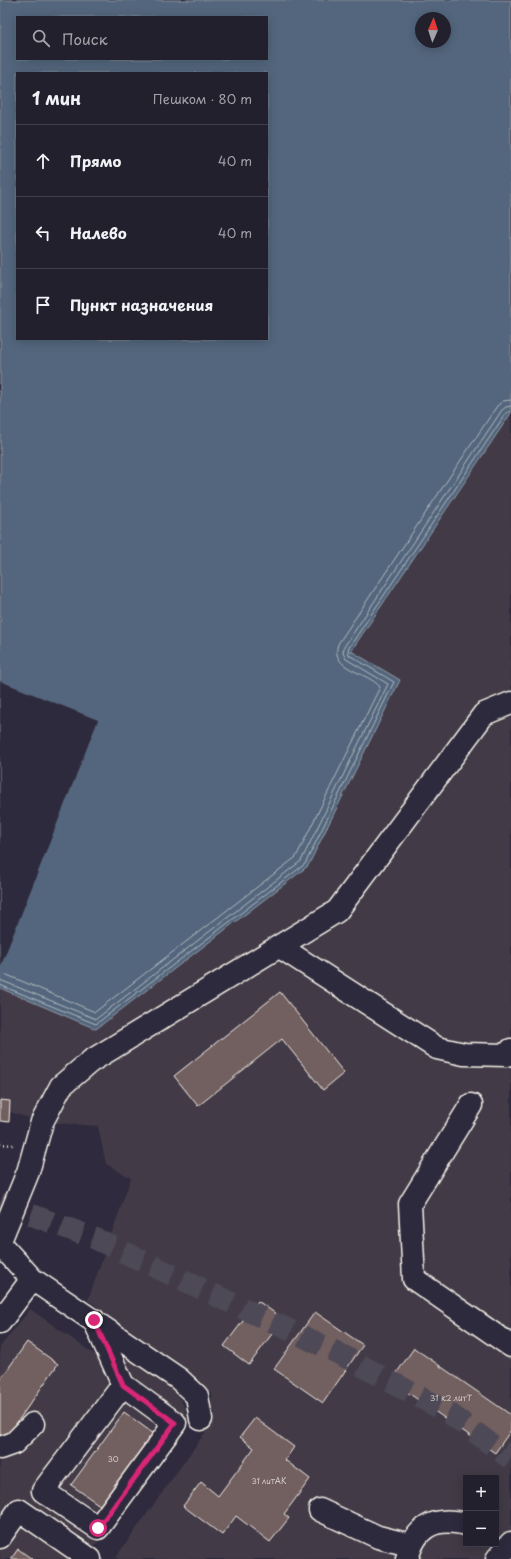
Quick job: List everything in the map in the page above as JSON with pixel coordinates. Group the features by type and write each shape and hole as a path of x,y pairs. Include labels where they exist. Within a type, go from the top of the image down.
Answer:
{"lane":[{"path":"0,1241 28,1172 42,1122 61,1086 91,1061 337,911 484,714 511,703"},
{"path":"280,947 437,1048 464,1054 500,1055 507,1055 511,1050"},
{"path":"471,1105 410,1204 414,1279 511,1346"},
{"path":"0,1244 32,1279 179,1378 198,1396 201,1419"},
{"path":"0,1322 32,1279"},
{"path":"94,1320 123,1385 175,1423 98,1528 43,1491 123,1385"},
{"path":"0,1448 14,1443 33,1424"},
{"path":"0,1537 19,1510 90,1559"},
{"path":"320,1510 409,1552 420,1532 434,1523 451,1520 463,1523"},
{"path":"497,1559 511,1543"},
{"path":"488,1547 491,1559"}],"shaded area":[{"path":"511,413 511,1559 119,1559 116,1557 212,1423 212,1393 88,1300 131,1178 106,1164 98,1126 42,1122 10,1112 9,1122 0,1121 0,988 96,1029"},
{"path":"30,1309 104,1361 124,1350 174,1390 185,1408 187,1420 85,1559 0,1559 0,1347"}],"water":[{"path":"0,0 511,0 511,413 351,651 400,680 308,866 96,1029 0,988"}],"pier":[{"path":"0,681 98,720 0,968"}],"building":[{"path":"280,992 344,1073 323,1090 282,1039 198,1106 174,1076"},
{"path":"0,1100 10,1101 9,1122 0,1121"},
{"path":"258,1301 283,1319 249,1365 224,1346"},
{"path":"315,1312 363,1345 323,1403 274,1369"},
{"path":"27,1342 58,1364 6,1438 0,1434 0,1380"},
{"path":"414,1348 511,1415 511,1430 495,1453 391,1381"},
{"path":"124,1412 154,1434 101,1506 71,1485"},
{"path":"255,1418 294,1447 285,1460 310,1479 284,1514 289,1518 270,1542 236,1516 222,1535 183,1506 201,1482 218,1496 254,1448 240,1437"},
{"path":"18,1549 32,1559 11,1559"}],"tunnel":[{"path":"0,1203 96,1239 336,1352 449,1413 511,1459"}],"route":[{"path":"94,1320 123,1385 175,1423 98,1528"}]}
